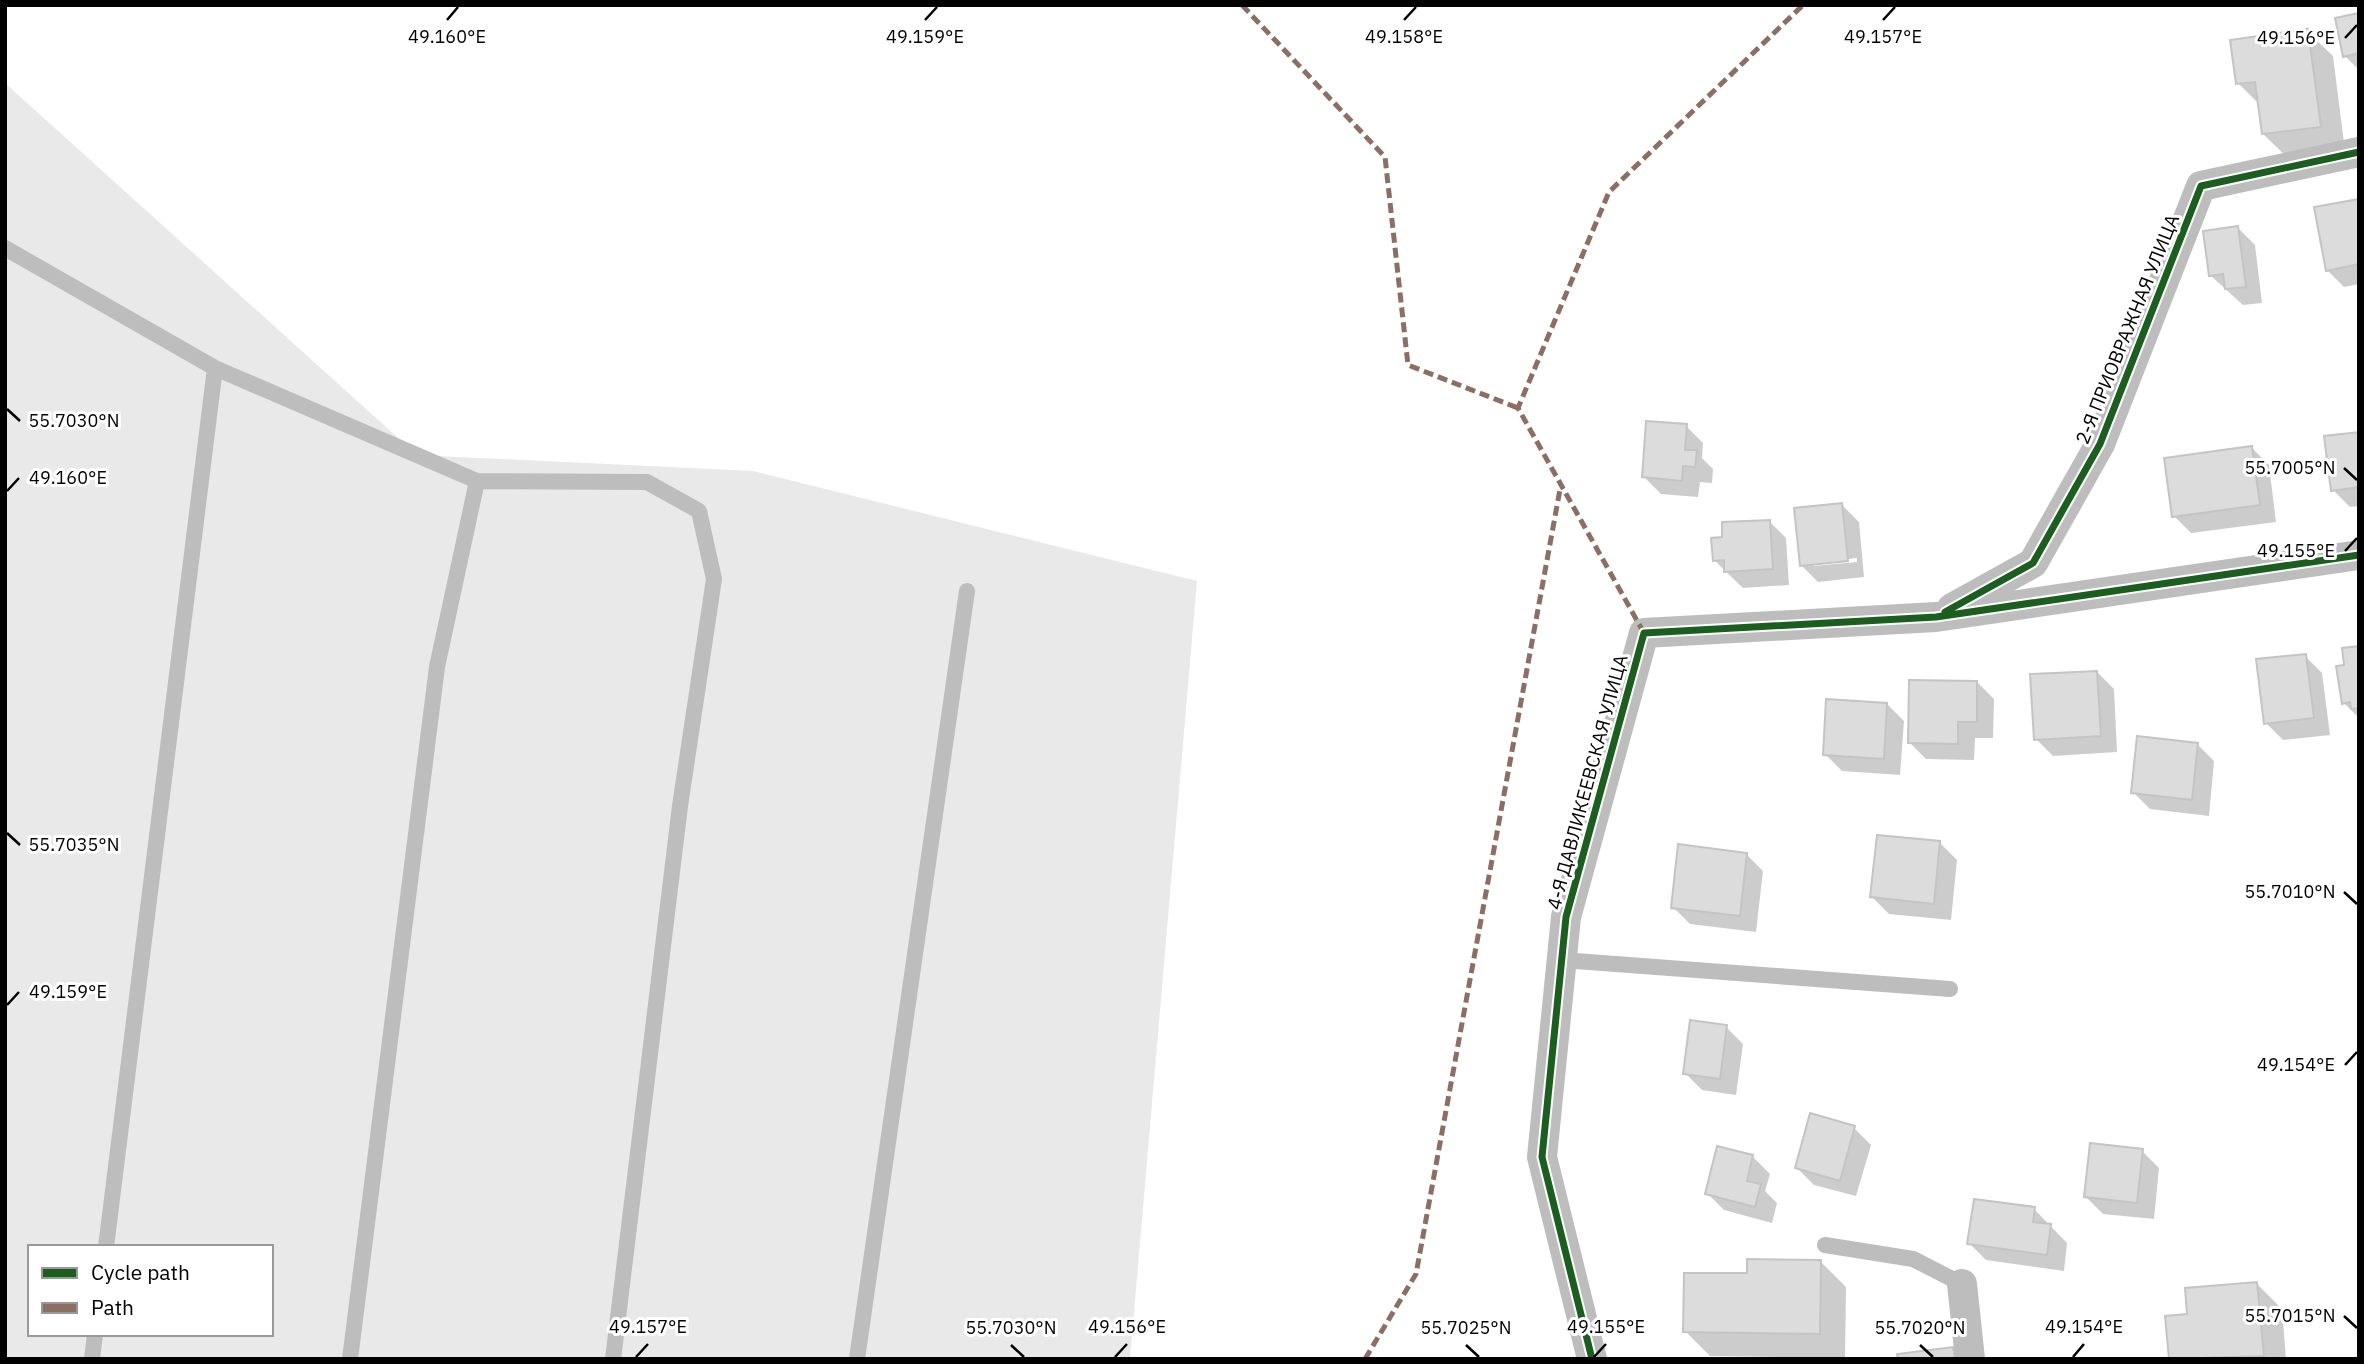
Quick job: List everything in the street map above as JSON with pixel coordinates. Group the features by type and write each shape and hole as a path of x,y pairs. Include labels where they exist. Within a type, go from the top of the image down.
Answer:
{"street":[{"name":"2-Я ПРИОВРАЖНАЯ УЛИЦА","path":"1936,617 2032,564 2100,444 2201,186 2359,152"},
{"name":"4-Я ДАВЛИКЕЕВСКАЯ УЛИЦА","path":"1592,1359 1542,1157 1566,917 1644,633 1936,617 2359,555"},
{"path":"1962,1284 1970,1359"}],"lane":[{"path":"5,248 215,368 477,481 647,481 699,511 714,579 680,806 613,1359"},
{"path":"106,1245 215,368"},
{"path":"351,1359 437,667 477,481"},
{"path":"857,1359 967,591"},
{"path":"1562,960 1950,989"},
{"path":"1825,1245 1913,1259 1962,1284"},
{"path":"92,1359 95,1336"}],"shaded area":[{"path":"5,83 417,455 753,471 1197,581 1130,1359 5,1359"}],"building":[{"path":"2359,13 2359,53 2343,57 2335,18"},
{"path":"2308,29 2321,127 2262,134 2255,82 2236,84 2230,40"},
{"path":"2359,199 2359,264 2326,271 2314,207"},
{"path":"2238,226 2246,287 2225,289 2223,274 2209,276 2203,231"},
{"path":"1646,421 1687,424 1685,450 1697,450 1695,467 1683,466 1682,481 1642,477"},
{"path":"2359,432 2359,487 2331,491 2324,436"},
{"path":"2252,446 2260,505 2172,517 2164,458"},
{"path":"1842,503 1848,561 1800,566 1794,508"},
{"path":"1770,520 1773,569 1724,572 1724,560 1713,561 1711,538 1722,537 1722,522"},
{"path":"2359,646 2359,708 2351,709 2350,702 2342,704 2336,666 2344,665 2342,648"},
{"path":"2306,654 2314,718 2264,724 2256,659"},
{"path":"2097,671 2101,736 2034,740 2030,674"},
{"path":"1909,680 1977,681 1977,722 1958,722 1958,744 1908,743"},
{"path":"1826,699 1887,703 1884,759 1823,755"},
{"path":"2137,736 2198,743 2192,800 2131,793"},
{"path":"1877,835 1940,841 1934,904 1870,897"},
{"path":"1678,844 1747,853 1740,916 1671,908"},
{"path":"1690,1020 1727,1025 1720,1079 1683,1074"},
{"path":"1810,1113 1855,1126 1840,1181 1795,1168"},
{"path":"2090,1143 2143,1149 2137,1203 2084,1197"},
{"path":"1717,1146 1753,1155 1747,1181 1761,1184 1755,1207 1705,1194"},
{"path":"1974,1199 2035,1207 2033,1222 2051,1224 2047,1255 1967,1244"},
{"path":"1747,1259 1821,1260 1820,1334 1683,1332 1684,1273 1747,1273"},
{"path":"2257,1282 2264,1356 2169,1359 2165,1316 2187,1314 2185,1288"},
{"path":"1953,1347 1955,1359 1898,1359 1897,1354"}],"marked path":[{"path":"1242,5 1385,157 1408,365 1518,408"},
{"path":"1644,633 1518,408 1609,192 1803,5"},
{"path":"1365,1359 1416,1274 1561,484"}],"cycle path":[{"path":"1945,612 2033,563 2100,444 2201,186 2359,152"},
{"path":"1592,1359 1542,1157 1566,917 1644,633 1936,617 2359,555"}]}
